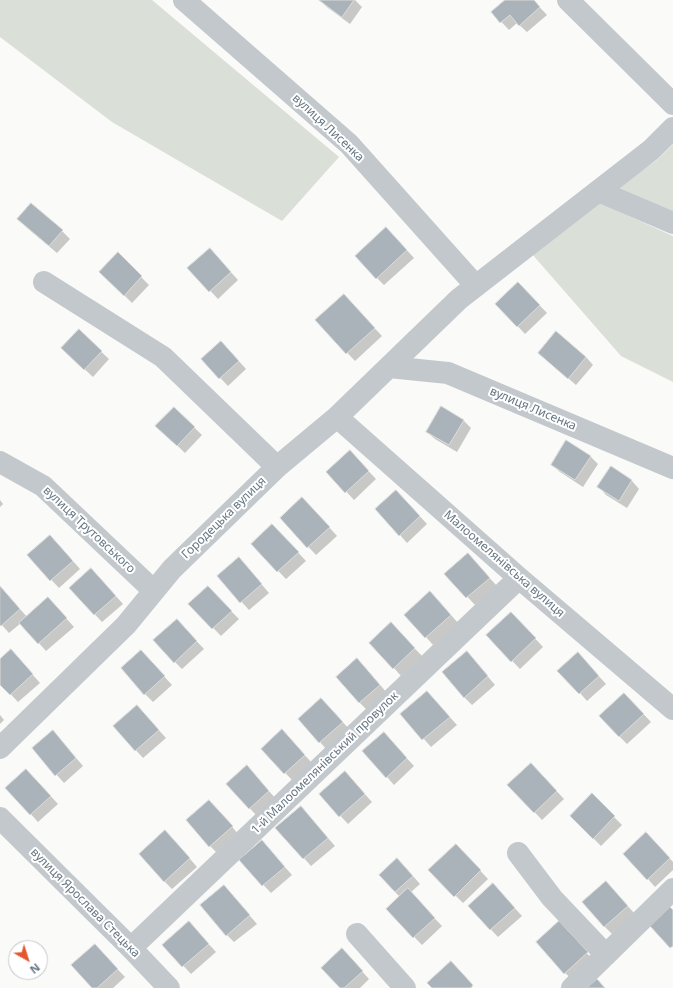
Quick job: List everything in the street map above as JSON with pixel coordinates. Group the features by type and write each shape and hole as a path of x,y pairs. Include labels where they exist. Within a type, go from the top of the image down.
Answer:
{"street":[{"name":"вулиця Лисенка","path":"184,0 349,144 468,292"},
{"path":"568,0 673,104"},
{"name":"Городецька вулиця","path":"0,748 126,625 172,569 277,467 337,417 468,292 651,150 673,128"},
{"path":"598,191 673,224"},
{"path":"44,282 163,357 277,467"},
{"name":"вулиця Лисенка","path":"389,367 448,373 673,468"},
{"name":"Малоомелянівська вулиця","path":"337,417 518,578 673,709"},
{"name":"вулиця Трутовського","path":"0,462 44,486 154,591"},
{"name":"1-й Малоомелянівський провулок","path":"131,948 518,578"},
{"name":"вулиця Ярослава Стецька","path":"0,818 131,948 169,988"},
{"path":"518,853 552,898 606,955"},
{"path":"572,988 673,889"},
{"path":"357,934 405,988"}],"shaded area":[{"path":"0,0 152,0 339,157 282,221 112,122 0,37"},
{"path":"673,144 673,214 614,190 657,160"},
{"path":"598,202 673,236 673,382 621,356 532,254"}],"building":[{"path":"319,0 354,0 342,17"},
{"path":"505,0 534,0 540,7 519,26 510,15 500,23 491,12"},
{"path":"31,203 63,230 49,246 17,219"},
{"path":"386,227 407,250 376,279 355,256"},
{"path":"210,248 231,272 209,292 187,268"},
{"path":"118,252 142,276 124,296 99,272"},
{"path":"518,282 540,305 517,327 495,304"},
{"path":"344,294 375,328 346,354 315,320"},
{"path":"79,329 102,351 84,370 61,348"},
{"path":"556,331 586,357 568,379 538,353"},
{"path":"221,341 239,361 219,379 201,359"},
{"path":"441,406 464,420 449,445 426,432"},
{"path":"174,407 195,427 177,446 155,426"},
{"path":"566,440 591,456 575,480 551,465"},
{"path":"350,450 369,471 345,493 326,472"},
{"path":"611,466 632,480 619,501 597,487"},
{"path":"396,490 420,516 399,536 375,509"},
{"path":"302,497 330,527 307,548 280,518"},
{"path":"272,524 299,552 277,572 251,544"},
{"path":"50,535 73,561 50,581 27,555"},
{"path":"468,553 490,578 466,598 444,574"},
{"path":"239,557 262,584 240,603 217,576"},
{"path":"91,568 116,596 94,615 69,588"},
{"path":"0,586 20,609 1,626 0,625"},
{"path":"208,586 232,611 212,629 188,604"},
{"path":"430,591 451,615 425,638 404,615"},
{"path":"48,597 67,618 38,644 19,623"},
{"path":"511,612 536,638 511,662 486,635"},
{"path":"177,619 197,641 174,663 153,640"},
{"path":"391,622 415,648 393,669 369,643"},
{"path":"11,649 33,674 10,695 0,685 0,659"},
{"path":"141,650 165,676 144,695 121,668"},
{"path":"467,651 488,676 464,698 442,672"},
{"path":"578,652 599,676 579,694 557,671"},
{"path":"357,658 380,685 359,703 336,677"},
{"path":"427,691 450,717 422,740 400,714"},
{"path":"624,693 644,714 619,737 599,716"},
{"path":"321,698 343,722 319,743 298,719"},
{"path":"137,705 159,730 135,751 113,726"},
{"path":"282,729 305,755 284,774 261,749"},
{"path":"53,730 76,758 55,776 32,748"},
{"path":"384,732 407,758 386,778 362,751"},
{"path":"531,763 557,791 534,813 507,785"},
{"path":"247,765 269,791 249,809 226,784"},
{"path":"26,769 51,796 30,815 5,788"},
{"path":"345,771 365,794 339,817 319,794"},
{"path":"592,793 615,816 593,839 570,816"},
{"path":"209,800 233,826 209,847 186,820"},
{"path":"301,806 328,838 303,859 275,828"},
{"path":"165,830 190,858 164,882 139,854"},
{"path":"646,832 670,858 647,880 623,854"},
{"path":"262,840 285,867 262,886 239,860"},
{"path":"456,844 481,870 454,897 428,870"},
{"path":"397,858 413,876 395,892 379,875"},
{"path":"606,881 628,906 604,927 582,902"},
{"path":"493,883 515,908 490,930 468,906"},
{"path":"224,885 250,915 226,936 200,905"},
{"path":"408,888 435,918 413,938 386,909"},
{"path":"670,907 673,910 673,946 670,948 650,926"},
{"path":"189,921 209,944 182,967 162,945"},
{"path":"559,921 588,952 564,974 536,942"},
{"path":"95,944 118,969 97,988 92,988 71,965"},
{"path":"342,948 363,971 344,988 340,988 321,968"},
{"path":"451,961 473,985 471,988 432,988 427,983"},
{"path":"597,979 605,988 587,988"}]}
